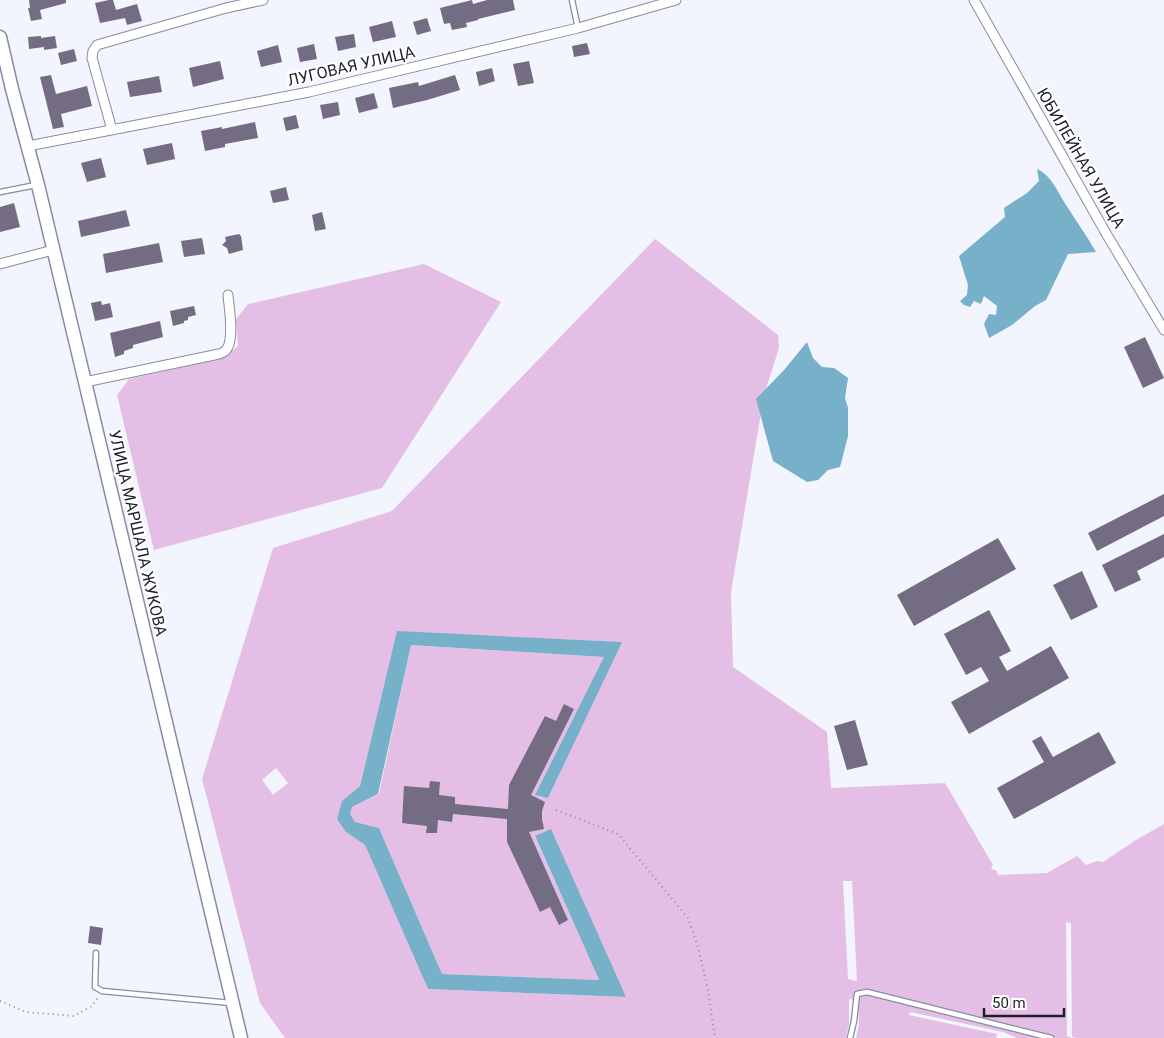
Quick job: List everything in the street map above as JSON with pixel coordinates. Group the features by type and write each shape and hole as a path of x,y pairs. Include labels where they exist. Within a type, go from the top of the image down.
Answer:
{"street":[{"path":"112,130 92,58 93,50 97,45 226,8 263,0"},
{"name":"ЛУГОВАЯ УЛИЦА","path":"28,146 309,92 578,28 676,0"},
{"name":"ЮБИЛЕЙНАЯ УЛИЦА","path":"974,0 1107,235 1164,330"},
{"name":"УЛИЦА МАРШАЛА ЖУКОВА","path":"0,37 38,185 241,1038"},
{"path":"0,264 53,250"},
{"path":"85,382 219,354 226,350 230,342 231,322 228,296"}],"lane":[{"path":"572,0 578,28"},
{"path":"0,192 38,185"},
{"path":"96,954 95,987 102,991 233,1003"},
{"path":"850,1038 857,994 867,992 1051,1038"}],"path":[{"path":"556,810 618,834 688,918 698,947 716,1038"},
{"path":"0,1002 26,1012 74,1016 92,1006 102,991"}],"shaded area":[{"path":"655,239 778,335 779,348 764,395 731,592 733,667 827,732 831,788 945,783 993,865 991,867 993,870 996,870 998,875 1047,873 1077,856 1086,865 1097,861 1103,862 1164,824 1164,1038 1072,1037 1071,923 1066,922 1067,1036 1072,1038 1017,1038 1003,1032 910,1012 909,1015 997,1034 996,1038 856,1038 859,1024 858,1001 849,999 849,1024 846,1038 285,1038 260,1003 202,779 273,548 392,511","holes":["397,632 621,642 548,798 536,795 604,657 411,645 379,794 352,807 350,814 354,822 379,828 442,974 599,980 535,837 551,830 625,997 428,989 365,845 346,832 342,801 360,786","276,768 288,783 273,795 262,780","843,881 852,881 857,981 848,979"]},
{"path":"424,264 501,302 382,488 154,550 117,395 129,379 224,358 238,346 236,319 248,304"}],"water":[{"path":"1037,169 1054,184 1096,252 1068,254 1046,300 1035,306 1012,325 989,338 984,324 989,314 996,315 997,306 984,296 981,304 974,301 970,307 960,301 967,295 968,285 959,256 1005,217 1004,208 1027,193 1039,181"},
{"path":"807,342 813,358 822,367 834,368 848,378 845,398 848,408 848,436 840,467 828,470 818,480 807,482 773,461 756,399 784,370"},
{"path":"397,631 622,642 548,798 535,795 604,657 411,645 378,794 352,807 350,814 355,822 379,828 442,974 599,980 535,836 551,829 626,997 428,989 365,845 346,832 337,819 342,801 360,786"}],"building":[{"path":"29,0 66,0 66,3 40,10 42,19 31,21 28,8 30,8"},
{"path":"113,0 116,10 137,4 142,21 127,25 125,18 100,23 95,3"},
{"path":"472,0 473,4 487,0 513,0 515,10 478,19 466,23 467,27 452,30 450,23 444,24 440,8"},
{"path":"427,18 431,31 417,35 413,22"},
{"path":"392,21 396,37 373,42 369,27"},
{"path":"354,34 356,47 338,51 335,37"},
{"path":"41,36 41,38 55,36 57,48 44,50 44,47 29,49 28,37"},
{"path":"587,43 590,54 574,57 572,46"},
{"path":"314,44 317,59 300,62 297,48"},
{"path":"278,45 282,62 261,67 257,51"},
{"path":"74,49 77,61 61,65 58,53"},
{"path":"220,61 224,79 193,87 189,68"},
{"path":"529,61 534,83 518,86 513,64"},
{"path":"492,68 495,81 479,86 476,72"},
{"path":"51,75 56,94 87,86 92,106 61,114 64,127 53,129 40,77"},
{"path":"455,75 460,90 393,108 389,88 418,82 419,86"},
{"path":"159,76 162,92 130,97 127,82"},
{"path":"374,93 378,108 359,113 355,98"},
{"path":"338,102 340,115 323,119 320,105"},
{"path":"296,115 299,128 286,131 283,118"},
{"path":"255,122 258,138 225,144 225,147 205,151 201,131"},
{"path":"172,143 175,159 147,165 143,149"},
{"path":"101,158 106,177 87,182 81,163"},
{"path":"286,187 289,200 273,203 270,191"},
{"path":"14,203 20,227 0,232 0,207"},
{"path":"126,210 130,226 81,237 78,221"},
{"path":"322,212 326,229 315,231 312,215"},
{"path":"239,234 243,250 229,254 227,248 222,245 226,241 225,237"},
{"path":"202,238 205,254 184,257 181,241"},
{"path":"159,243 163,262 106,273 103,254"},
{"path":"101,301 102,305 110,303 113,317 95,321 91,303"},
{"path":"194,306 196,315 188,317 188,320 184,321 184,323 173,326 170,311"},
{"path":"160,321 163,337 133,345 133,348 124,351 124,354 115,357 110,333"},
{"path":"1145,337 1164,378 1143,388 1124,347"},
{"path":"1164,494 1164,516 1097,551 1088,533"},
{"path":"1164,534 1164,557 1137,571 1141,580 1115,592 1102,565"},
{"path":"998,538 1016,569 914,626 897,595"},
{"path":"1082,571 1098,607 1071,620 1053,585"},
{"path":"989,610 1011,651 999,657 1007,671 1051,646 1069,678 969,734 951,702 989,681 981,667 966,675 944,634"},
{"path":"564,704 574,709 531,795 545,802 542,811 544,829 529,832 568,920 559,925 550,907 540,912 507,842 507,819 453,814 452,822 438,820 437,833 426,833 427,826 402,823 404,786 429,788 430,781 440,782 439,795 455,797 455,804 508,809 509,785 545,716 556,721"},
{"path":"855,720 868,765 847,770 834,726"},
{"path":"1099,732 1116,763 1014,819 997,788 1044,762 1032,741 1041,736 1053,757"},
{"path":"90,926 103,928 101,945 88,943"}]}
